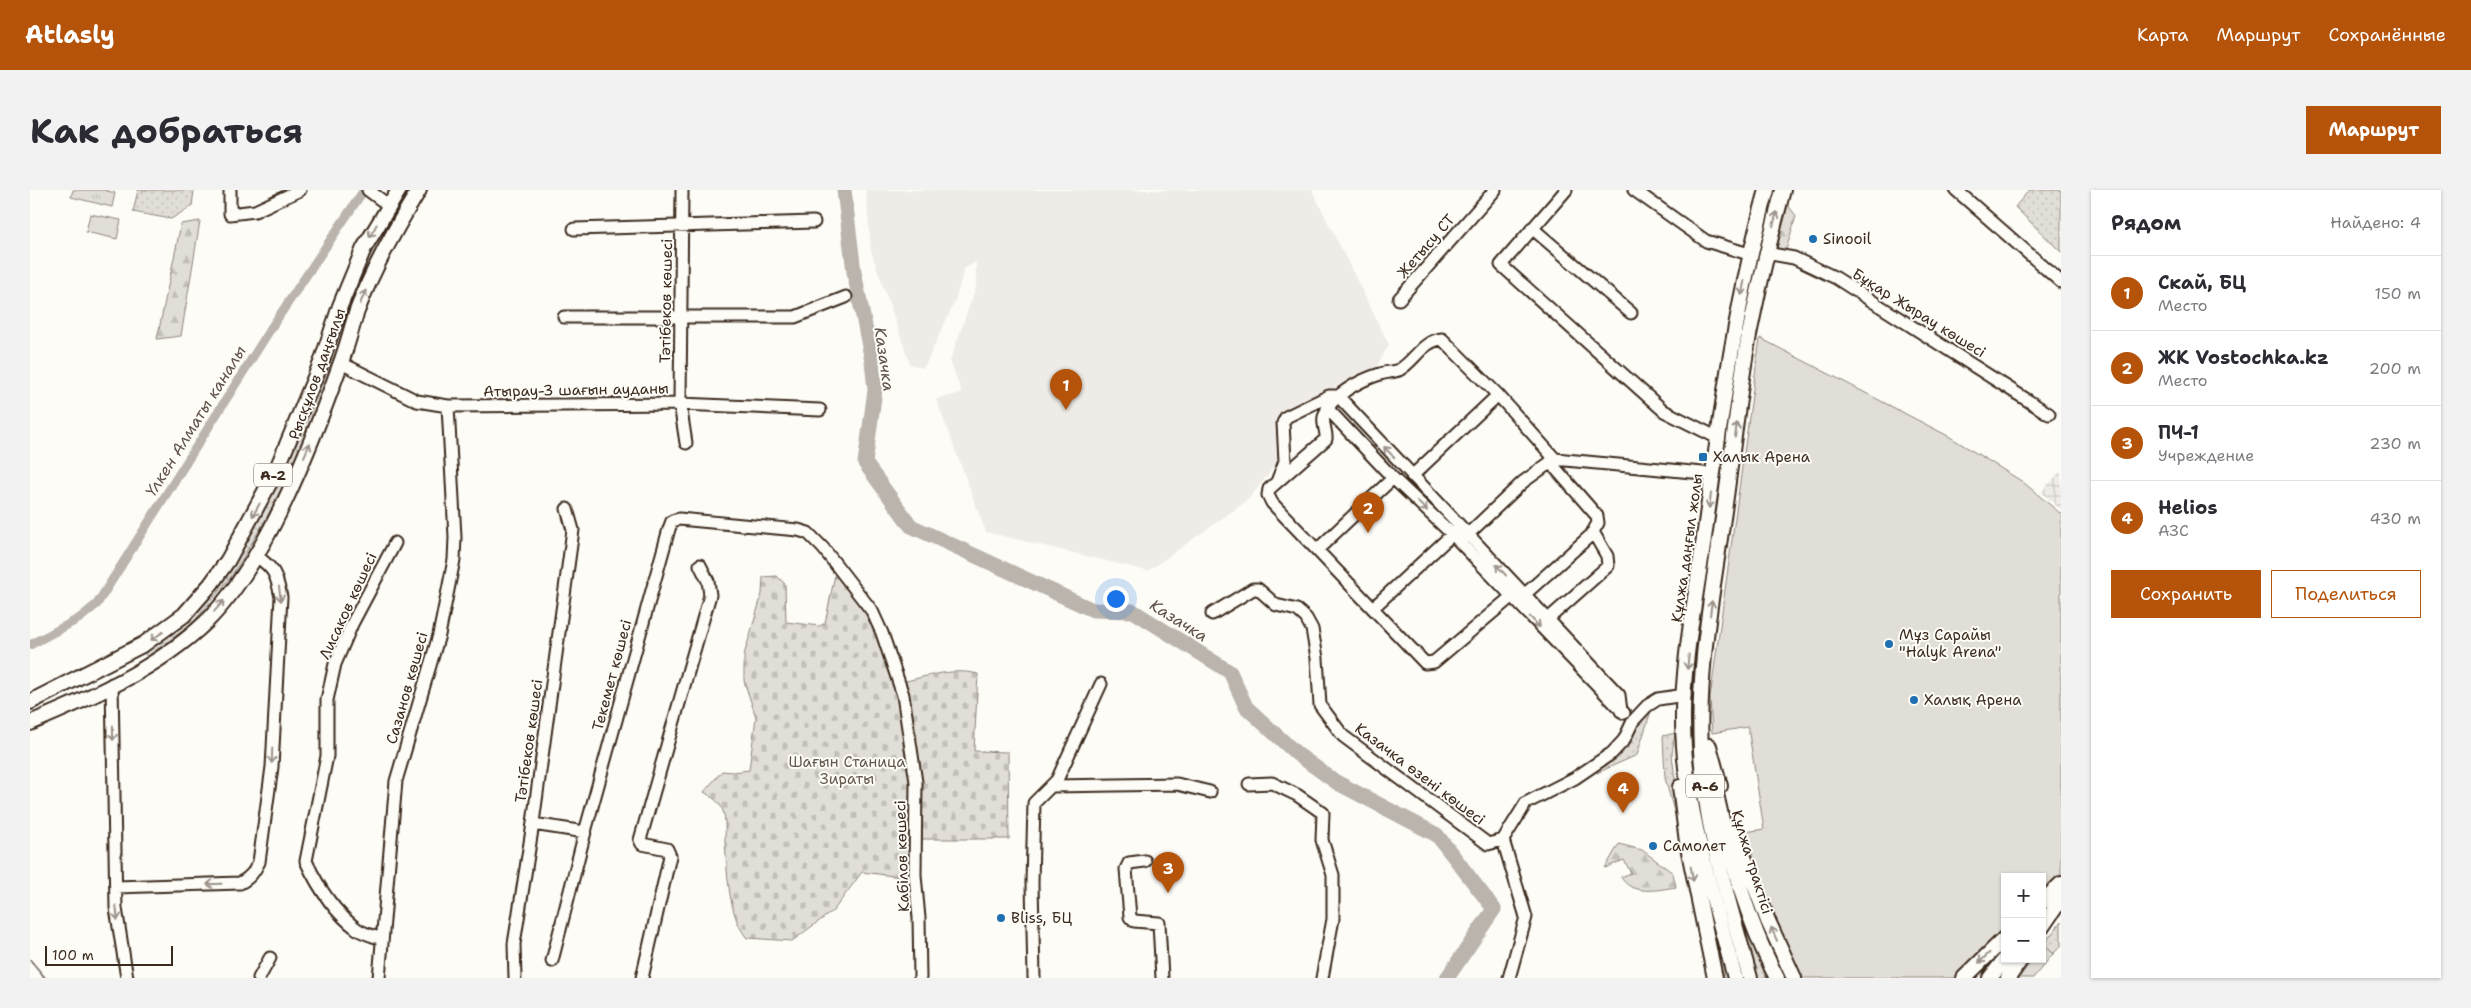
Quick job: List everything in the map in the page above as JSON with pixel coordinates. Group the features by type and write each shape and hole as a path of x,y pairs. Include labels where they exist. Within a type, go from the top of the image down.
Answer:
{"main road":[{"name":"Рысқұлов даңғылы","path":"30,702 79,679 144,644 165,630 198,601 220,573 279,463 321,363 351,277 383,201 399,190"},
{"name":"Рысқұлов даңғылы","path":"30,723 86,698 171,651 206,621 229,594 255,555 287,494 317,426 341,363 357,311 384,249 419,190"},
{"name":"Құлжа даңғыл жолы","path":"1716,882 1698,840 1689,791 1683,722 1718,438 1749,254 1767,190"},
{"name":"Құлжа даңғыл жолы","path":"1716,882 1714,839 1701,751 1703,692 1714,580 1745,363 1766,253 1783,190"},
{"path":"79,679 74,691 79,697 86,698"},
{"name":"Құлжа трактісі","path":"1703,692 1712,776 1727,839 1753,924 1777,978"},
{"path":"1683,722 1679,776 1684,823 1697,898 1715,978"},
{"path":"1708,746 1735,834 1768,921 1794,978"},
{"name":"A-6","path":"1716,882 1735,978"},
{"name":"A-6","path":"1716,882 1750,978"},
{"path":"2052,907 2061,884"},
{"path":"2046,919 2061,891"},
{"path":"1964,978 2001,942"},
{"path":"1990,978 2002,963"},
{"path":"2008,978 2018,963"}],"street":[{"path":"230,190 230,214 255,211 300,190"},
{"path":"368,190 383,201"},
{"name":"Тәтібеков көшесі","path":"682,190 680,404 686,443"},
{"name":"Жетысу СТ","path":"1399,299 1495,190"},
{"path":"1566,190 1501,265 1664,411 1718,438"},
{"path":"1634,190 1706,241 1749,254"},
{"path":"1956,190 2061,282"},
{"path":"574,229 814,222"},
{"path":"1532,228 1631,313"},
{"name":"Бұқар Жырау көшесі","path":"1766,253 1794,258 1836,278 2049,414"},
{"path":"564,317 795,318 846,297"},
{"path":"1511,597 1430,663 1424,662 1268,496 1269,490 1278,481 1326,439 1323,419 1327,408 1338,396 1379,374 1399,370 1419,350 1436,340 1442,339 1498,395 1597,516 1598,524 1594,532 1524,595"},
{"name":"Атырау-3 шағын ауданы","path":"341,363 418,401 448,406 680,404 820,410"},
{"path":"1412,476 1498,395"},
{"path":"1278,481 1285,462 1283,424 1286,417 1329,396 1338,396 1412,476 1511,597 1633,722"},
{"name":"Сазанов көшесі","path":"380,978 396,781 439,635 454,560 455,537 448,406"},
{"path":"1327,408 1393,478 1460,534 1524,595 1619,695 1621,711"},
{"path":"1374,607 1523,482 1553,461 1713,474"},
{"path":"1317,550 1393,478"},
{"name":"Тәтібеков көшесі","path":"515,978 514,944 533,824 572,530 567,509"},
{"name":"Текемет көшесі","path":"552,961 585,832 672,521 679,519 798,530"},
{"name":"Кабілов көшесі","path":"798,530 808,534 823,548 872,611 882,633 903,694 916,782 915,875 919,918 920,978"},
{"path":"1547,620 1608,566 1607,556 1594,532"},
{"name":"Лисаков көшесі","path":"382,939 358,930 333,907 313,878 306,861 327,756 328,700 335,664 352,624 395,543"},
{"path":"116,887 240,883 251,876 259,862 272,767 281,597 272,567 255,555"},
{"path":"642,978 670,856 667,849 642,844 640,840 710,595 708,581 700,566"},
{"name":"Казачка өзені көшесі","path":"1212,614 1253,589 1258,590 1276,605 1297,610 1306,618 1312,629 1318,658 1320,705 1344,736 1488,844 1504,840"},
{"path":"112,684 116,908 126,978"},
{"path":"1053,786 1101,684"},
{"path":"1509,978 1526,917 1504,840 1526,803 1575,778 1612,753 1624,740 1633,722 1647,706 1658,699 1685,695"},
{"path":"1249,784 1272,783 1323,813 1322,840 1333,875 1333,919 1322,978"},
{"path":"1034,978 1032,883 1034,803 1042,793 1053,786 1177,784 1210,792"},
{"path":"533,824 585,832"},
{"path":"1145,862 1129,863 1126,869 1130,916 1134,921 1159,923 1162,978"},
{"path":"259,978 270,958"}],"shaded area":[{"path":"866,190 1312,190 1389,345 1377,366 1292,409 1280,454 1271,471 1248,500 1148,571 986,532 936,399 962,393 950,361 976,287 976,262 964,269 955,301 926,364 922,368 910,364 871,251"},
{"path":"2061,471 2061,510 2041,492"}],"green space":[{"path":"73,190 104,190 115,193 112,207 71,197"},
{"path":"138,190 194,190 192,206 171,219 133,212"},
{"path":"403,190 410,190 372,256 301,449 266,519 233,574 193,623 147,657 143,651 225,572 365,254"},
{"path":"2029,190 2061,190 2061,252 2015,207"},
{"path":"1788,205 1796,216 1786,250 1777,248"},
{"path":"90,214 121,220 117,239 86,232"},
{"path":"200,221 181,336 157,339 181,224"},
{"name":"Мұз Сарайы \"Halyk Arena\"","path":"1760,338 1950,437 2023,482 2061,514 2061,876 2046,891 2046,873 2001,873 2001,934 1953,978 1799,978 1739,833 1764,829 1748,727 1712,733 1710,698"},
{"name":"Шағын Станица Зираты","path":"836,570 872,620 894,684 946,673 967,672 978,674 974,751 1008,752 1009,839 918,839 913,842 909,878 862,872 833,911 792,941 747,938 736,918 732,905 728,879 723,811 718,802 704,792 722,771 749,770 756,717 744,681 744,655 762,594 763,577 777,576 785,584 786,622 820,626 825,623"},
{"path":"1651,711 1637,755 1597,773 1596,770 1614,758 1625,747 1634,734 1643,714"},
{"path":"1675,733 1672,754 1679,815 1675,815 1665,778 1663,736"},
{"path":"1619,844 1642,850 1673,873 1676,887 1645,890 1631,887 1621,877 1631,873 1624,860 1605,868"},
{"path":"1697,852 1728,978 1719,978"},
{"path":"1736,900 1741,900 1766,978 1758,978"},
{"path":"2061,922 2061,946 2053,954 2046,948 2046,941"},
{"path":"2046,948 2053,954 2046,962"},
{"path":"2030,963 2046,963 2033,978 2019,978"}],"waterway":[{"name":"Үлкен Алматы каналы","path":"30,645 80,618 97,604 273,325 364,190"},
{"name":"Казачка","path":"844,190 854,272 872,361 875,390 865,463 911,526 1093,610 1133,611 1230,672 1246,707 1297,754 1336,782 1437,835 1494,909 1447,978"},
{"path":"30,960 45,978"}],"place":[{"name":"Sinooil","path":"1813,239"},
{"name":"Скай, БЦ","path":"1066,410"},
{"name":"Халык Арена","path":"1703,457"},
{"name":"ЖК Vostochka.kz","path":"1368,533"},
{"name":"Мұз Сарайы \"Halyk Arena\"","path":"1889,644"},
{"name":"Халық Арена","path":"1914,700"},
{"name":"Helios","path":"1623,813"},
{"name":"Самолет","path":"1653,846"},
{"name":"ПЧ-1","path":"1168,893"},
{"name":"Bliss, БЦ","path":"1001,918"}]}
